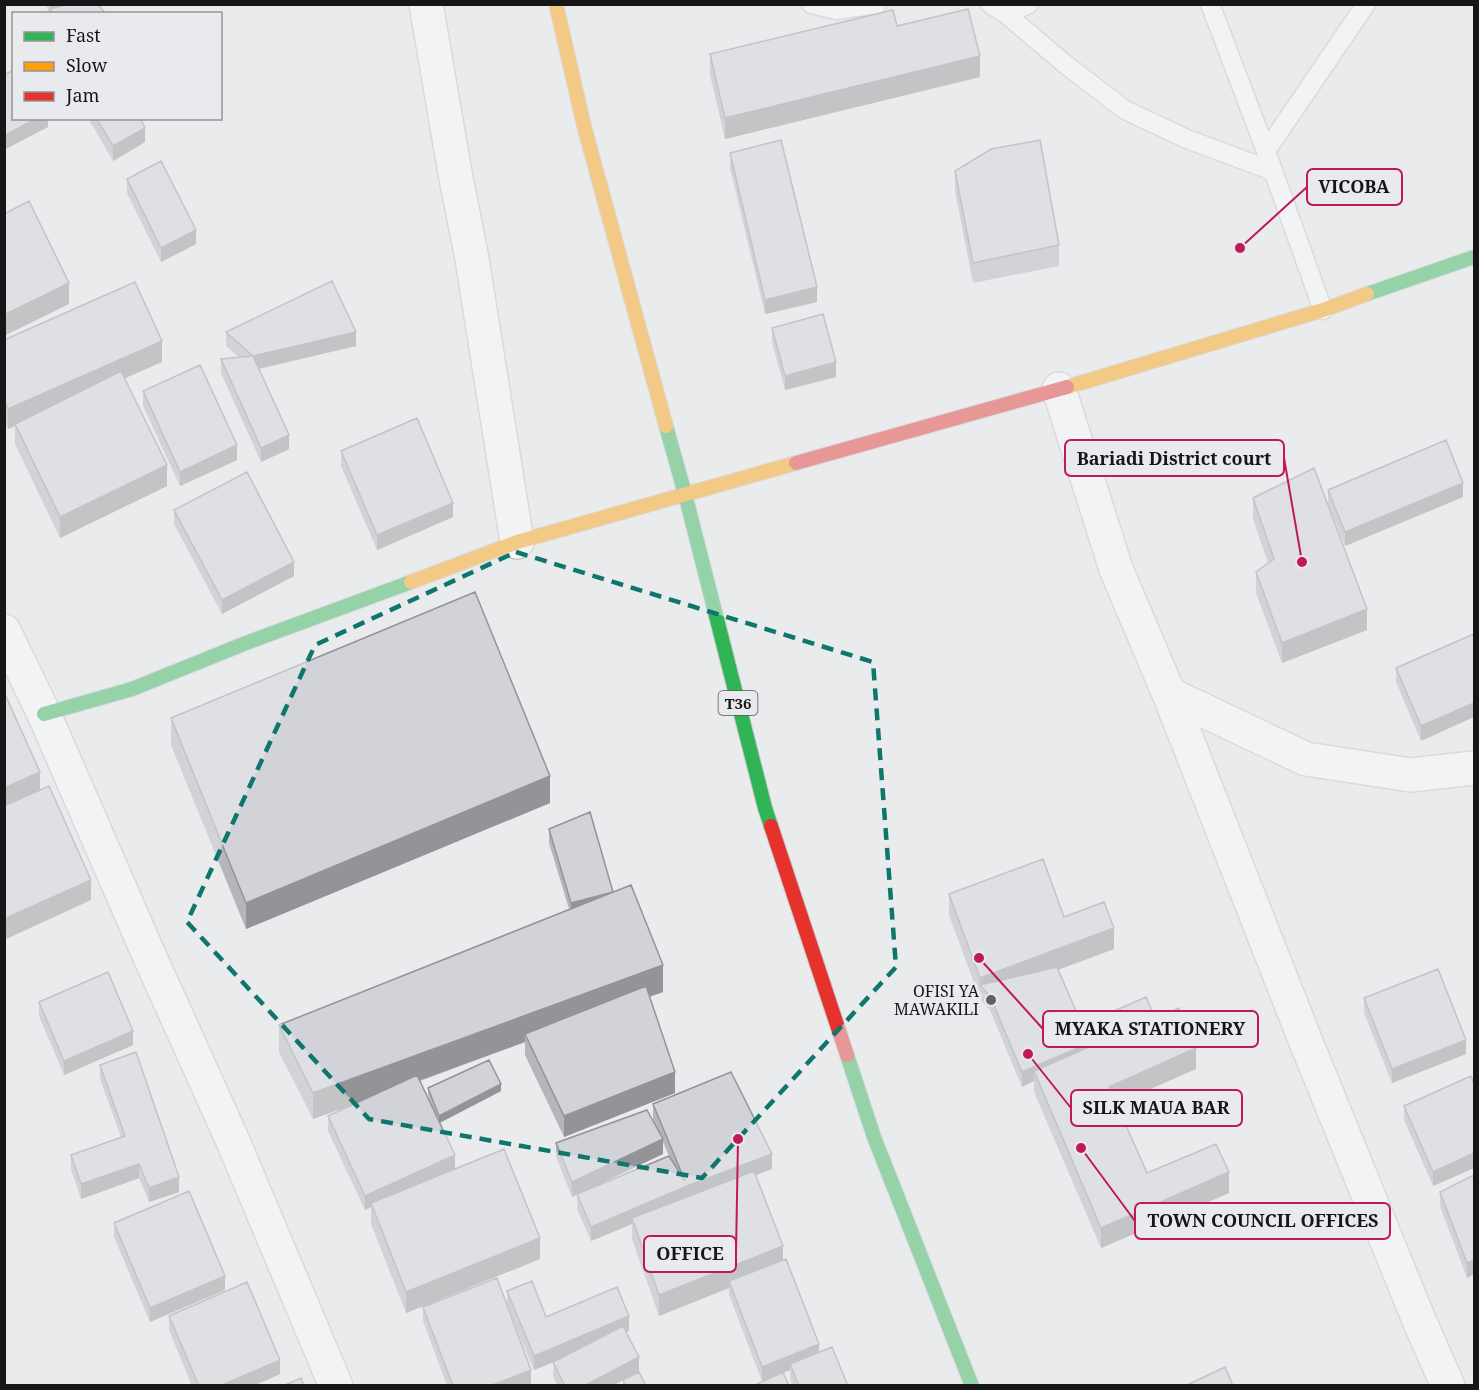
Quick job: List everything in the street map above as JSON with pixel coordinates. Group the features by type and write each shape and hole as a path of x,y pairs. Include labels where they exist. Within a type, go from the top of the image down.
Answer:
{"main road":[{"name":"T36","path":"556,4 584,126 685,494 765,808 874,1137 972,1386"},
{"path":"44,714 132,690 246,643 517,542 1059,389 1323,310 1474,257"}],"street":[{"path":"426,4 472,260 517,542"},
{"path":"1059,389 1116,569 1170,694 1304,1037 1448,1386"},
{"path":"4,631 44,714 232,1139 336,1386"},
{"path":"1170,694 1306,759 1411,775 1474,768"}],"lane":[{"path":"811,4 836,10 877,4"},
{"path":"998,9 1029,4"},
{"path":"1210,4 1323,310"},
{"path":"1266,151 1366,4"},
{"path":"998,9 1125,110 1187,139 1273,171"}],"highlighted area":[{"path":"516,552 873,662 896,967 702,1178 369,1119 187,922 315,645"}],"building":[{"path":"69,4 97,4 105,12 51,12 50,9"},
{"path":"968,9 980,56 725,118 710,54 893,10 897,26"},
{"path":"12,71 12,120 33,120 4,136 4,75"},
{"path":"97,120 141,120 145,128 113,146"},
{"path":"781,140 817,287 765,300 730,153"},
{"path":"1040,140 1059,245 973,263 955,171 991,149"},
{"path":"161,161 196,230 161,248 127,179"},
{"path":"29,201 69,283 4,315 4,214"},
{"path":"332,281 356,332 253,356 226,332"},
{"path":"135,282 162,341 8,409 4,400 4,340"},
{"path":"823,314 836,362 785,376 772,328"},
{"path":"253,356 289,435 261,448 221,359"},
{"path":"200,365 237,445 180,472 143,391"},
{"path":"121,371 167,465 60,517 15,424"},
{"path":"417,418 453,503 377,535 341,451"},
{"path":"1446,440 1463,483 1345,532 1328,490"},
{"path":"1314,468 1367,609 1282,643 1256,572 1274,559 1253,498"},
{"path":"247,472 294,562 222,600 174,510"},
{"path":"475,592 550,776 246,903 171,718"},
{"path":"1474,634 1474,703 1421,726 1396,668"},
{"path":"4,692 40,772 4,788"},
{"path":"49,786 91,880 4,919 4,806"},
{"path":"590,812 613,892 571,903 549,829"},
{"path":"1043,859 1064,917 1104,902 1114,928 980,978 949,894"},
{"path":"631,885 663,965 313,1093 279,1025"},
{"path":"1057,967 1082,1025 1146,997 1154,1015 1022,1072 990,996 980,985"},
{"path":"1438,969 1466,1040 1392,1069 1364,998"},
{"path":"108,972 133,1031 64,1061 39,1002"},
{"path":"646,986 675,1072 564,1116 525,1034"},
{"path":"1179,1008 1196,1048 1109,1087 1147,1173 1216,1144 1229,1172 1101,1228 1034,1071"},
{"path":"136,1052 179,1177 149,1188 139,1164 81,1184 71,1155 125,1136 100,1065"},
{"path":"489,1060 501,1084 439,1116 428,1088"},
{"path":"731,1072 772,1154 687,1186 591,1227 577,1194 669,1156 685,1181 653,1104"},
{"path":"417,1075 455,1155 365,1196 328,1116"},
{"path":"1471,1076 1474,1084 1474,1153 1433,1172 1404,1106"},
{"path":"647,1110 663,1139 572,1182 556,1143"},
{"path":"504,1149 540,1238 406,1292 371,1203"},
{"path":"754,1171 783,1246 659,1295 632,1218"},
{"path":"1474,1175 1474,1260 1467,1263 1440,1192"},
{"path":"189,1191 225,1276 150,1308 114,1223"},
{"path":"786,1259 819,1344 762,1367 729,1281"},
{"path":"497,1278 531,1370 490,1386 453,1386 423,1307"},
{"path":"532,1281 546,1317 617,1287 629,1316 534,1356 507,1291"},
{"path":"247,1282 280,1360 220,1386 199,1386 169,1316"},
{"path":"623,1326 639,1357 584,1386 565,1386 553,1362"},
{"path":"832,1347 848,1386 799,1386 790,1364"},
{"path":"1225,1367 1233,1386 1185,1386"},
{"path":"639,1372 646,1386 626,1386 623,1380"},
{"path":"783,1372 789,1386 753,1386"},
{"path":"301,1378 304,1386 283,1386"}],"traffic: fast":[{"path":"1367,294 1474,257"},
{"path":"666,426 771,826"},
{"path":"44,714 132,689 246,643 411,582"},
{"path":"847,1055 874,1137 972,1386"}],"traffic: slow":[{"path":"556,4 584,126 666,426"},
{"path":"1067,387 1323,310 1367,294"},
{"path":"411,582 517,542 796,463"}],"traffic: jam":[{"path":"796,463 1067,387"},
{"path":"771,826 847,1055"}],"place":[{"name":"VICOBA","path":"1240,248"},
{"name":"Bariadi District court","path":"1302,562"},
{"name":"MYAKA STATIONERY","path":"979,958"},
{"name":"OFISI YA MAWAKILI","path":"991,1000"},
{"name":"SILK MAUA BAR","path":"1028,1054"},
{"name":"OFFICE","path":"738,1139"},
{"name":"TOWN COUNCIL OFFICES","path":"1081,1148"}]}
